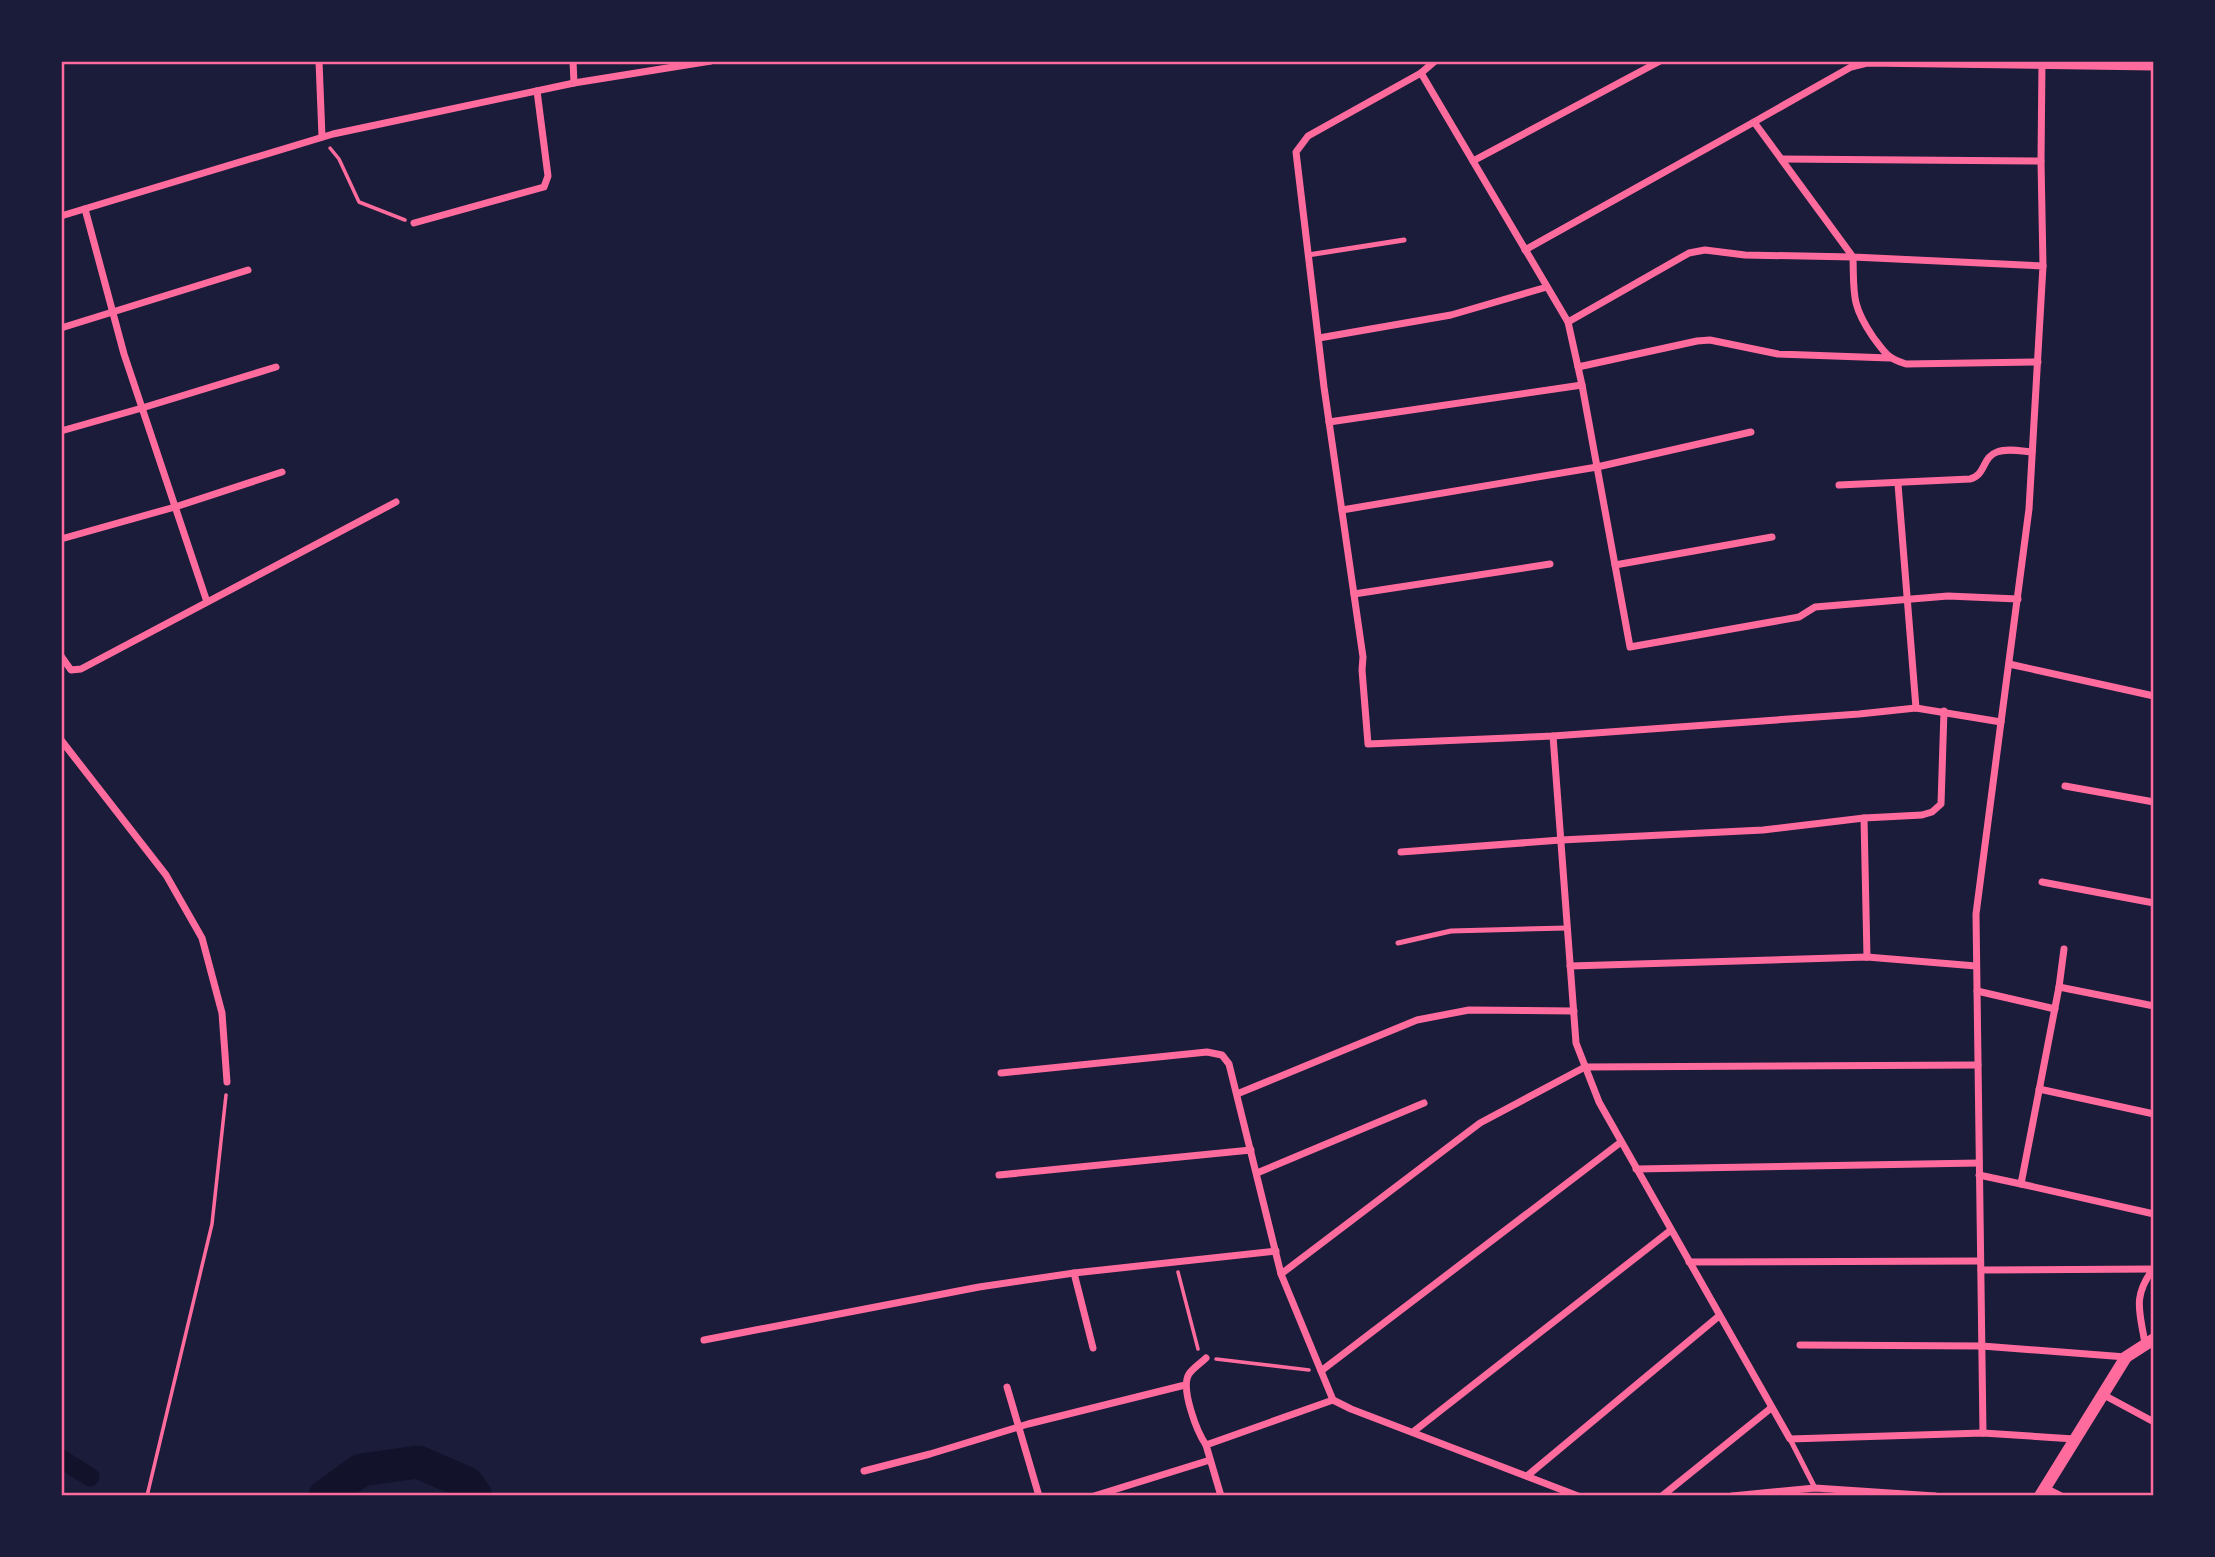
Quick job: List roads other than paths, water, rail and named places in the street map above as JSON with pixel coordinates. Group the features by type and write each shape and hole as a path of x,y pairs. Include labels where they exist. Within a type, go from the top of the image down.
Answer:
{"street":[{"path":"319,61 322,137"},
{"path":"573,61 575,83"},
{"path":"61,216 322,137 575,83 711,61"},
{"path":"1435,61 1421,73 1308,136 1296,152 1329,422 1363,657 1368,744 1553,736 1916,708 2001,722"},
{"path":"1473,161 1660,61"},
{"path":"1525,250 1851,67 1867,63 2042,63 2154,68"},
{"path":"1983,1433 1976,914 2029,509 2042,266 2042,63"},
{"path":"1421,73 1567,322 1582,385 1630,647 1799,617 1815,607 1948,596 2018,599"},
{"path":"414,223 544,187 548,176 537,91"},
{"path":"1754,122 1853,257 1854,296 1858,316 1888,358"},
{"path":"1781,159 2041,161"},
{"path":"85,209 142,408 207,602"},
{"path":"1567,322 1689,253 1704,250 1745,255 2042,266"},
{"path":"61,328 248,270"},
{"path":"1318,338 1451,315 1547,287"},
{"path":"1578,367 1710,340 1767,353 1888,358 1906,365 2038,362"},
{"path":"61,431 276,366"},
{"path":"1329,422 1582,385"},
{"path":"1342,510 1597,467 1751,432"},
{"path":"1839,485 1977,478 1986,460 1993,453 2003,450 2032,452"},
{"path":"61,539 175,508 282,472"},
{"path":"1898,484 1916,708"},
{"path":"61,656 71,670 81,669 396,502"},
{"path":"1615,565 1772,537"},
{"path":"1354,594 1550,564"},
{"path":"2008,664 2154,696"},
{"path":"1401,852 1561,840 1763,830 1864,818 1922,815 1932,812 1941,804 1944,711"},
{"path":"1553,736 1576,1043 1599,1102 1790,1439 1983,1433 2074,1439"},
{"path":"61,740 166,875 202,938 222,1013 227,1082"},
{"path":"2064,786 2154,802"},
{"path":"1864,818 1867,957"},
{"path":"2042,882 2154,903"},
{"path":"2021,1184 2059,988 2064,949"},
{"path":"1570,966 1867,957 1976,967"},
{"path":"2059,988 2154,1006"},
{"path":"1976,991 2055,1009"},
{"path":"1237,1094 1417,1020 1469,1010 1573,1011"},
{"path":"1000,1073 1207,1052 1222,1055 1229,1064 1281,1274 1333,1400"},
{"path":"1281,1274 1480,1123 1586,1067 1978,1065"},
{"path":"2039,1088 2154,1114"},
{"path":"1257,1173 1424,1102"},
{"path":"1321,1371 1621,1142"},
{"path":"999,1175 1251,1150"},
{"path":"1636,1169 1979,1163"},
{"path":"1979,1175 2154,1214"},
{"path":"1413,1432 1671,1230"},
{"path":"704,1339 979,1287 1074,1273 1276,1251"},
{"path":"1689,1262 1980,1261"},
{"path":"1981,1270 2153,1268"},
{"path":"2061,1496 2043,1492 2126,1357 2149,1342 2138,1296 2143,1282 2153,1268"},
{"path":"1074,1273 1093,1348"},
{"path":"1527,1476 1719,1316"},
{"path":"1800,1345 1982,1346 2126,1357"},
{"path":"1206,1358 1189,1374 1185,1385 1197,1433 1206,1446 1221,1496"},
{"path":"864,1471 1018,1427 1185,1385"},
{"path":"1007,1387 1039,1496"},
{"path":"2102,1394 2154,1422"},
{"path":"1206,1446 1333,1400 1578,1496"},
{"path":"1662,1496 1771,1408"},
{"path":"1094,1496 1210,1460"},
{"path":"1732,1496 1815,1488 1935,1496"}],"lane":[{"path":"1308,255 1404,240"},
{"path":"1398,943 1451,931 1567,928"},
{"path":"1790,1439 1815,1488"}],"waterway":[{"path":"61,1459 90,1477"},
{"path":"325,1496 361,1470 418,1462 467,1483 476,1496"}]}
